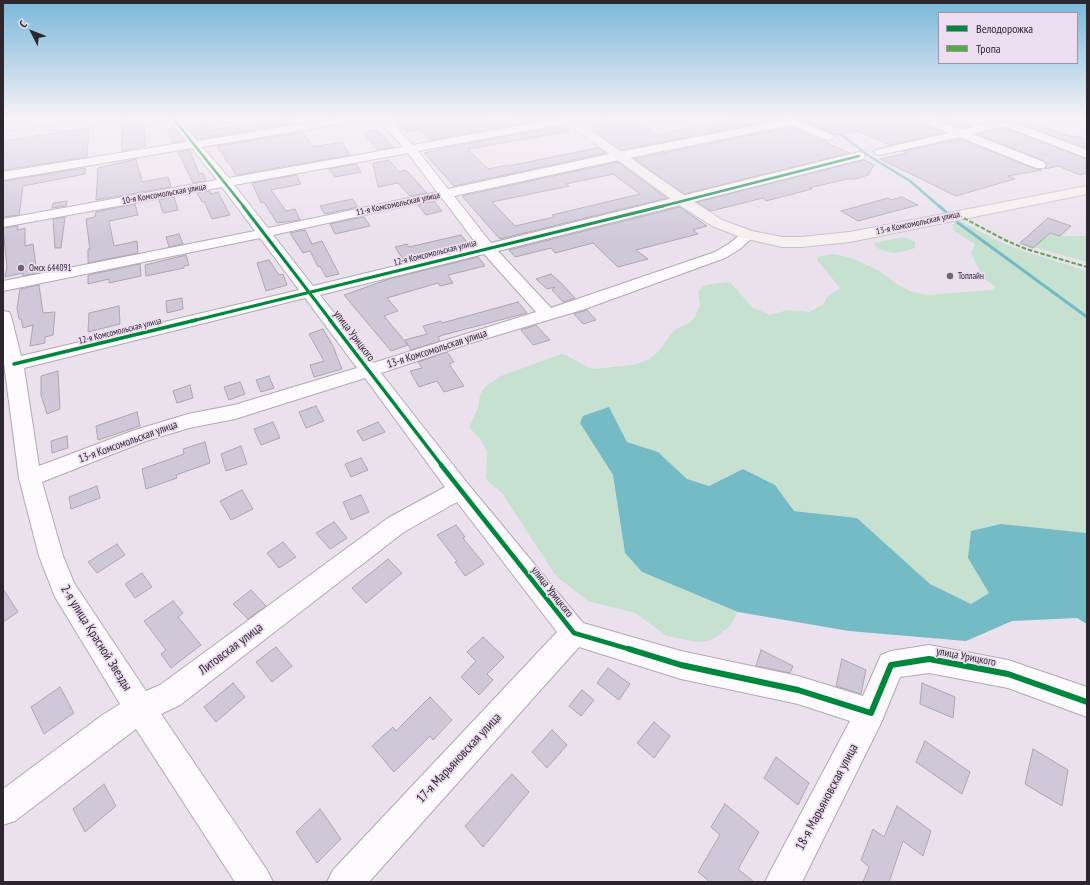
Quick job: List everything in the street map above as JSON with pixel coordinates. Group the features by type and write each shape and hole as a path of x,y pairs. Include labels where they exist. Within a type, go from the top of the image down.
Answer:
{"main road":[{"name":"13-я Комсомольская улица","path":"622,158 717,223 748,235 782,242 801,242 843,238 1087,190"}],"street":[{"path":"3,176 109,158"},
{"name":"улица Урицкого","path":"206,158 460,490 574,633 681,665 798,690 872,713 891,665 929,659 1008,674 1087,702"},
{"name":"10-я Комсомольская улица","path":"3,223 360,158"},
{"path":"418,158 487,248 548,315"},
{"name":"11-я Комсомольская улица","path":"3,286 264,233 608,158"},
{"name":"12-я Комсомольская улица","path":"14,364 310,293 850,158"},
{"path":"1026,158 1040,164"},
{"name":"13-я Комсомольская улица","path":"30,478 139,436 188,420 235,412 465,339 579,306 720,255 735,246 748,235"},
{"name":"2-я улица Красной Звезды","path":"3,316 14,364 10,395 51,556 64,589 140,709 255,882"},
{"name":"Литовская улица","path":"3,809 112,727 140,709 170,695 396,525 460,490"},
{"name":"17-я Марьяновская улица","path":"345,882 574,633"},
{"name":"18-я Марьяновская улица","path":"783,882 872,713"}],"green space":[{"path":"963,222 1000,242 1023,251 1087,271 1087,532 968,558 989,593 971,604 930,584 857,518 794,511 775,485 743,469 709,486 687,479 658,452 627,442 609,408 580,423 613,475 625,553 642,572 738,612 730,626 716,637 708,641 698,642 667,636 635,613 588,601 561,580 554,573 502,493 486,478 487,452 481,440 469,427 478,408 482,391 485,387 501,376 561,354 566,355 589,368 595,369 632,365 648,360 659,351 671,334 678,328 688,324 695,317 700,304 698,291 704,286 712,284 730,282 752,307 770,315 788,310 809,312 824,304 826,298 840,288 817,260 818,257 822,256 835,254 854,259 879,271 895,283 910,291 926,295 992,290 996,287 983,278 971,253 975,244 954,231 952,224"},
{"path":"1049,233 1060,236 1087,236 1087,262 1034,247"},
{"path":"904,237 915,242 915,248 893,253 879,249 873,244 874,243"}],"water":[{"path":"609,407 627,442 658,452 687,479 709,486 743,469 775,485 794,511 857,518 930,584 971,604 989,593 968,558 971,531 1001,524 1087,532 1087,624 1077,618 1012,621 966,641 849,631 738,612 642,572 625,553 613,475 580,423 583,416"}],"building":[{"path":"3,158 79,158 3,170"},
{"path":"181,158 193,158 199,174 203,173 206,181 193,183"},
{"path":"225,158 331,158 236,175 228,161 227,162"},
{"path":"429,158 477,158 488,169 546,158 582,158 454,186"},
{"path":"637,158 829,158 684,194 634,159"},
{"path":"1008,158 1035,169 1042,170 1008,176 1015,179 956,196 880,159"},
{"path":"1038,158 1085,158 1087,159 1087,173 1080,175 1058,166 1045,169 1047,164 1045,161"},
{"path":"136,159 142,182 168,177 171,187 96,200 98,168"},
{"path":"389,160 399,172 406,170 427,193 410,196 398,183 378,187 373,163"},
{"path":"864,160 874,165 868,175 855,179 847,179 809,188 812,189 766,201 763,198 711,211 697,202"},
{"path":"618,162 667,198 500,239 462,196","holes":["613,174 640,194 552,215 554,217 515,226 492,202 569,186 566,184"]},
{"path":"356,164 361,172 335,177 329,169"},
{"path":"85,168 85,174 23,186 19,215 3,217 3,181"},
{"path":"296,175 301,184 271,190 286,211 295,209 300,220 277,223 264,202 261,203 252,183"},
{"path":"210,191 211,194 218,192 230,215 212,219 204,201 202,202 197,193"},
{"path":"174,197 178,210 163,213 159,200"},
{"path":"902,197 918,205 858,221 841,211 888,198 891,200"},
{"path":"352,199 358,207 325,214 320,206"},
{"path":"67,201 66,206 52,208 53,203"},
{"path":"434,201 442,211 426,215 418,205"},
{"path":"135,204 138,215 109,221 114,246 137,241 138,253 88,263 88,249 90,249 86,219 95,217 96,212"},
{"path":"680,207 707,226 693,230 698,234 636,250 648,259 618,267 593,243 555,253 551,248 515,257 509,250"},
{"path":"65,217 61,248 55,248 53,219"},
{"path":"364,217 370,226 335,234 330,224"},
{"path":"1048,218 1071,226 1060,236 1050,233 1033,248 1020,243"},
{"path":"18,226 17,230 25,228 25,246 33,244 37,273 23,276 23,273 5,277 7,267 3,228"},
{"path":"305,230 312,244 322,241 339,274 326,277 320,266 318,267 310,251 303,253 290,233"},
{"path":"179,234 183,244 169,247 166,237"},
{"path":"461,235 470,246 407,262 406,258 402,258 395,247 407,244 409,247"},
{"path":"186,255 189,265 184,266 184,268 146,276 145,265"},
{"path":"478,257 485,266 448,275 453,283 440,286 438,283 387,298 398,311 384,316 408,345 391,351 344,295 389,279"},
{"path":"269,260 279,275 283,274 287,285 266,291 257,263"},
{"path":"140,264 141,276 109,283 109,279 88,284 88,275"},
{"path":"551,274 575,298 563,302 552,290 555,287 547,289 536,279"},
{"path":"39,285 43,313 55,312 53,335 45,337 45,343 30,346 33,325 23,328 21,319 19,319 17,308 20,289"},
{"path":"182,298 183,309 167,313 166,301"},
{"path":"518,302 527,313 443,335 438,337 440,341 411,350 405,340 427,334 423,326 441,321 442,323"},
{"path":"119,306 120,324 88,332 89,313"},
{"path":"587,310 596,320 583,324 574,314"},
{"path":"536,325 550,340 533,345 521,330"},
{"path":"323,329 333,346 342,369 314,377 310,365 324,361 309,334"},
{"path":"447,352 454,362 449,364 464,386 444,392 437,381 419,387 410,371 422,368 418,362"},
{"path":"58,371 60,409 47,414 41,395 41,376"},
{"path":"269,376 274,388 261,392 256,380"},
{"path":"240,382 245,394 229,400 224,387"},
{"path":"190,385 193,398 177,403 173,391"},
{"path":"316,406 324,421 306,428 299,412"},
{"path":"137,412 140,426 98,440 96,426"},
{"path":"273,422 280,438 261,445 254,429"},
{"path":"378,422 385,432 363,441 357,431"},
{"path":"67,436 68,448 52,453 51,441"},
{"path":"205,442 210,463 176,475 177,478 146,489 142,469 184,454 183,449"},
{"path":"241,446 247,464 226,471 221,454"},
{"path":"361,458 368,470 351,477 345,464"},
{"path":"97,486 100,498 71,509 69,497"},
{"path":"242,490 253,509 231,520 220,501"},
{"path":"361,495 369,512 351,520 343,502"},
{"path":"334,522 347,538 330,549 316,533"},
{"path":"456,525 465,537 463,538 484,564 465,576 455,562 457,561 437,535"},
{"path":"283,542 296,557 279,568 267,553"},
{"path":"117,544 125,555 97,573 88,562"},
{"path":"388,559 402,573 366,603 352,588"},
{"path":"142,573 152,587 135,598 125,584"},
{"path":"3,589 18,612 3,622"},
{"path":"251,590 266,606 248,619 233,604"},
{"path":"173,601 183,613 178,617 201,645 171,668 161,654 166,650 144,621"},
{"path":"483,637 504,657 487,674 493,680 479,695 461,677 476,661 467,652"},
{"path":"276,647 292,666 272,682 256,662"},
{"path":"761,650 793,666 790,673 756,666"},
{"path":"842,659 866,670 861,694 836,686"},
{"path":"608,668 630,684 619,700 597,683"},
{"path":"233,683 245,697 216,722 204,707"},
{"path":"922,683 955,697 953,718 920,704"},
{"path":"60,687 74,713 44,734 31,707"},
{"path":"582,690 594,700 581,716 569,706"},
{"path":"430,697 452,720 433,740 430,736 394,772 372,746 393,727 396,731"},
{"path":"654,722 670,736 654,758 637,743"},
{"path":"552,730 567,745 547,768 532,752"},
{"path":"925,741 970,772 962,794 916,762"},
{"path":"1033,749 1068,770 1062,806 1025,784"},
{"path":"776,757 809,783 798,805 764,778"},
{"path":"512,774 529,792 483,847 465,826"},
{"path":"104,784 116,806 85,832 73,809"},
{"path":"725,804 759,832 738,869 754,882 710,882 698,872 720,835 711,827"},
{"path":"897,806 931,831 923,856 903,841 889,882 863,882 869,867 861,860 873,829 884,837"},
{"path":"320,809 341,839 317,863 296,832"}],"waterway":[{"path":"873,158 910,181 940,207"},
{"path":"939,206 946,212"},
{"path":"957,222 1087,317"}],"marked path":[{"path":"958,215 1005,240 1026,249 1087,267"}],"cycle path":[{"path":"206,158 460,490 574,633 681,665 798,690 871,713 891,665 929,659 1008,674 1087,702"},
{"path":"14,364 683,201 850,158"}],"place":[{"name":"Омск 644091","path":"21,268"},
{"name":"Топлайн","path":"950,276"}]}
